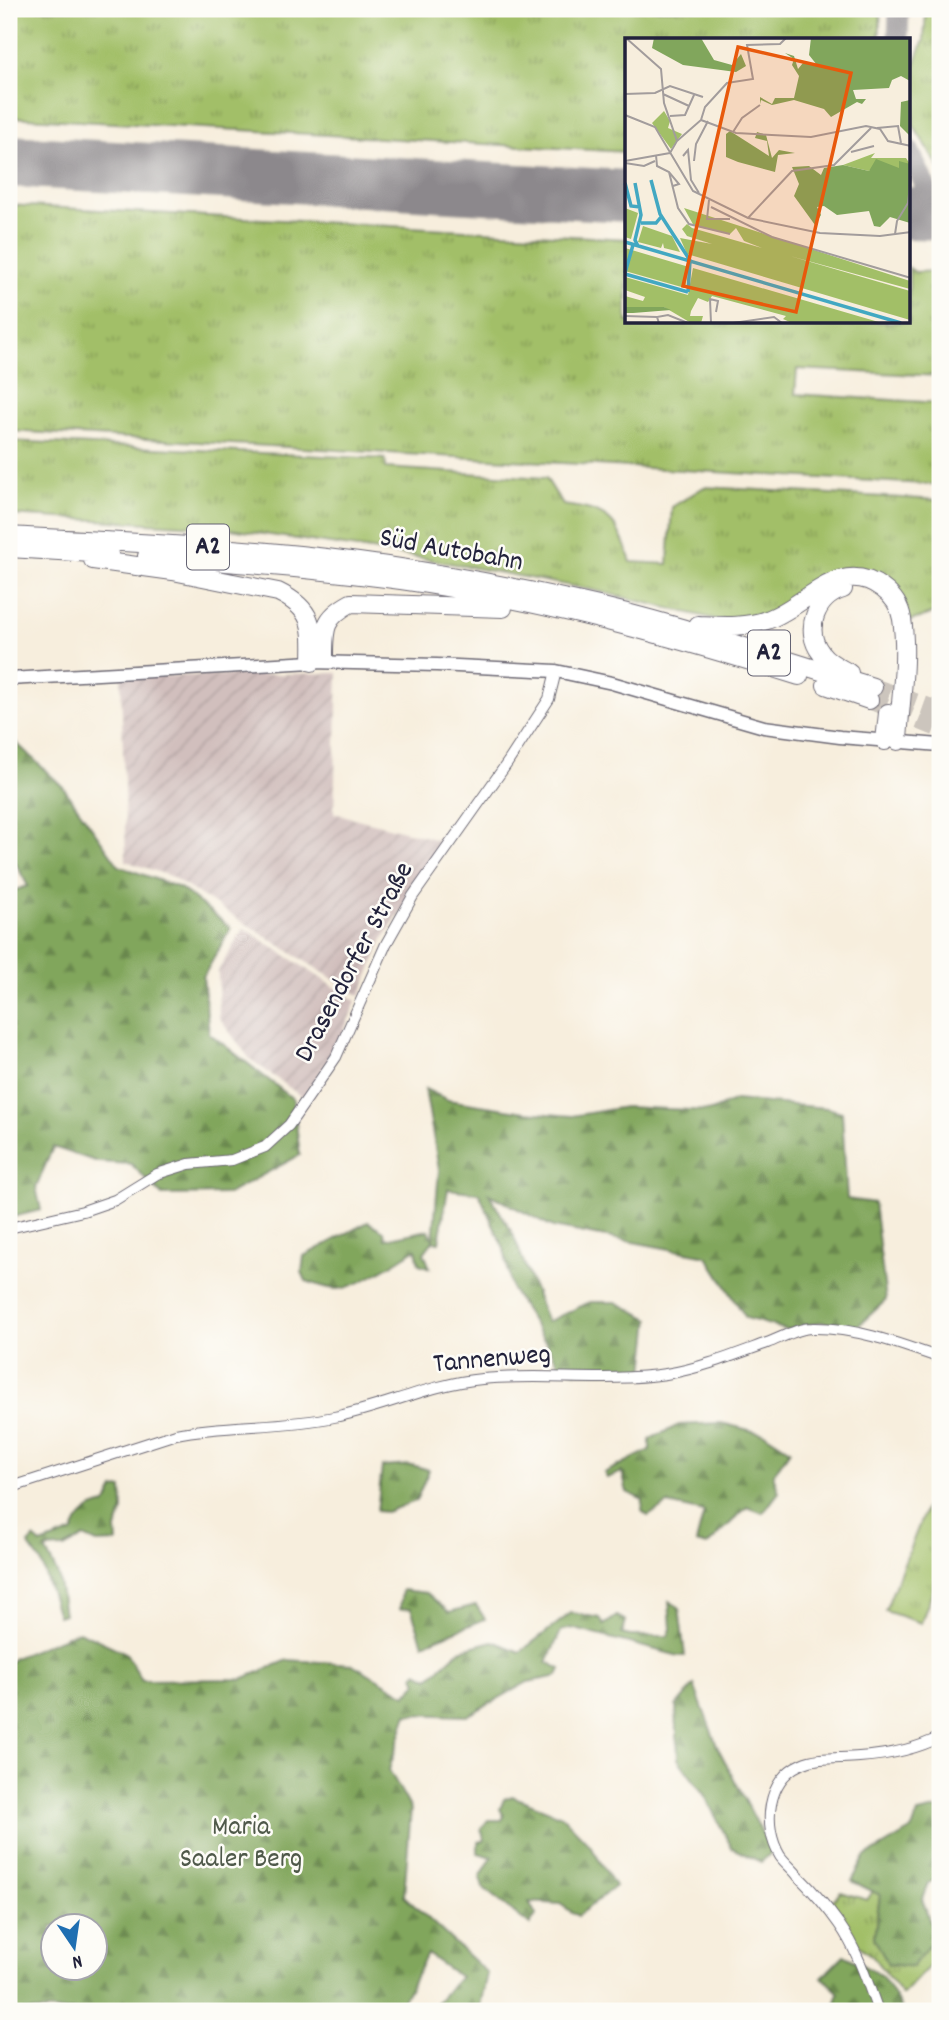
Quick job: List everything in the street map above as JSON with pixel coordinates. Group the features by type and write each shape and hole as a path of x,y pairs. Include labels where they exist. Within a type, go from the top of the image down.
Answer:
{"highway":[{"name":"Süd Autobahn","path":"9,536 243,550 405,569 573,600 663,622 871,694"},
{"name":"Süd Autobahn","path":"9,548 217,561 416,583 555,609 871,694"},
{"path":"55,551 85,559 173,571 278,592 306,611 312,646 318,662"},
{"path":"663,622 730,627 748,625 768,620 831,582 855,578 877,584 897,603 901,615 904,647 892,741"},
{"path":"871,694 821,654 813,639 815,614 822,601 833,592 856,587 869,591 888,610 893,626 894,648 892,741"},
{"path":"318,662 327,624 334,612 351,603 555,609"}],"main road":[{"path":"9,679 318,662 556,671 612,683 788,732 940,745"}],"street":[{"name":"Drasendorfer Straße","path":"9,1228 83,1212 115,1200 157,1174 189,1164 232,1160 265,1147 289,1125 342,1045 386,944 413,896 549,699 556,671"},
{"name":"Tannenweg","path":"9,1488 176,1434 197,1430 303,1423 347,1414 450,1383 483,1379 667,1374 707,1365 807,1328 833,1328 903,1345 940,1358"},
{"path":"878,2011 857,1952 822,1902 780,1856 771,1824 772,1797 782,1776 801,1764 822,1758 891,1754 924,1745 940,1737"}],"shaded area":[{"path":"338,673 334,813 446,842 383,939 360,996 170,876 126,861 121,677"},
{"path":"244,928 356,1001 337,1048 302,1097 250,1059 219,1018 218,971"}],"green space":[{"path":"9,9 881,9 879,38 625,38 625,152 9,117"},
{"path":"926,9 940,9 940,169 913,125 915,63 924,40"},
{"path":"9,205 625,239 625,324 911,324 911,269 915,272 940,271 940,376 797,369 795,394 940,403 940,485 9,431"},
{"path":"9,441 385,459 386,468 546,478 563,505 591,510 609,519 621,535 631,562 668,564 672,507 704,487 940,500 940,611 907,622 862,573 767,615 723,621 593,590 411,556 217,527 9,515"},
{"path":"9,736 63,787 119,866 180,888 231,928 203,977 209,1033 293,1099 300,1155 228,1194 162,1195 131,1164 98,1162 53,1147 36,1187 41,1210 9,1218 9,892 28,886 9,851"},
{"path":"425,1089 448,1100 572,1116 625,1107 712,1111 735,1100 827,1108 842,1112 847,1199 874,1203 886,1300 856,1328 820,1322 787,1330 746,1318 707,1256 553,1227 489,1194 512,1232 547,1322 590,1302 616,1302 650,1319 644,1371 578,1372 562,1368 512,1290 504,1249 479,1193 448,1189 439,1242 433,1241 424,1253 430,1268 419,1264 416,1249 378,1273 346,1287 330,1288 306,1281 302,1272 304,1256 368,1222 384,1231 385,1239 429,1230 433,1240 439,1170"},
{"path":"721,1423 765,1434 790,1450 773,1475 779,1492 763,1513 747,1507 707,1546 696,1543 704,1512 668,1504 648,1516 642,1511 643,1500 627,1492 622,1472 607,1478 604,1473 650,1450 650,1439 679,1425"},
{"path":"412,1465 429,1470 416,1501 386,1512 377,1511 382,1467"},
{"path":"937,1480 940,1481 940,1581 936,1581 921,1623 885,1611"},
{"path":"122,1488 123,1510 116,1529 117,1542 97,1543 84,1537 64,1548 45,1549 58,1575 64,1614 58,1616 41,1562 28,1544 34,1538 41,1544 73,1532 85,1513 106,1504 114,1489"},
{"path":"402,1590 427,1593 449,1612 476,1605 485,1619 423,1644 411,1608 400,1609"},
{"name":"Maria Saaler Berg","path":"669,1601 679,1607 685,1656 571,1628 561,1631 547,1662 561,1669 558,1676 528,1682 467,1716 407,1714 389,1770 411,1809 404,1896 487,1973 479,2011 444,2011 436,2003 460,1977 427,1954 399,2008 389,2011 9,2011 9,1663 14,1658 79,1631 126,1653 142,1680 242,1679 288,1660 352,1664 406,1695 417,1683 414,1675 417,1672 429,1678 460,1650 493,1641 520,1652 571,1613 600,1618 604,1625 617,1616 626,1621 622,1634 630,1636 668,1636 671,1629"},
{"path":"694,1685 717,1746 772,1852 761,1862 732,1848 705,1796 678,1759 676,1706"},
{"path":"512,1796 562,1816 590,1845 615,1886 578,1916 560,1904 529,1902 536,1915 530,1925 483,1888 480,1877 492,1857 478,1853 478,1842 485,1840 481,1829 488,1820 502,1820 504,1816 500,1809 504,1799"},
{"path":"940,1808 940,1876 928,1884 922,1899 935,1937 912,1967 888,1964 874,1938 880,1895 852,1881 865,1857 912,1829 918,1813"},
{"path":"873,1891 880,1895 874,1937 912,1967 935,1937 934,1961 902,1995 873,1957 853,1941 829,1904 841,1892 867,1900"},
{"path":"844,1955 882,1976 903,2011 833,2011 839,1993 822,1977"}],"taxiway":[{"path":"898,38 899,9"},
{"path":"911,154 938,214"}],"runway":[{"path":"9,161 625,196"},
{"path":"911,213 940,214"}],"tunnel":[{"path":"873,687 940,711"},
{"path":"869,700 940,729"}]}
